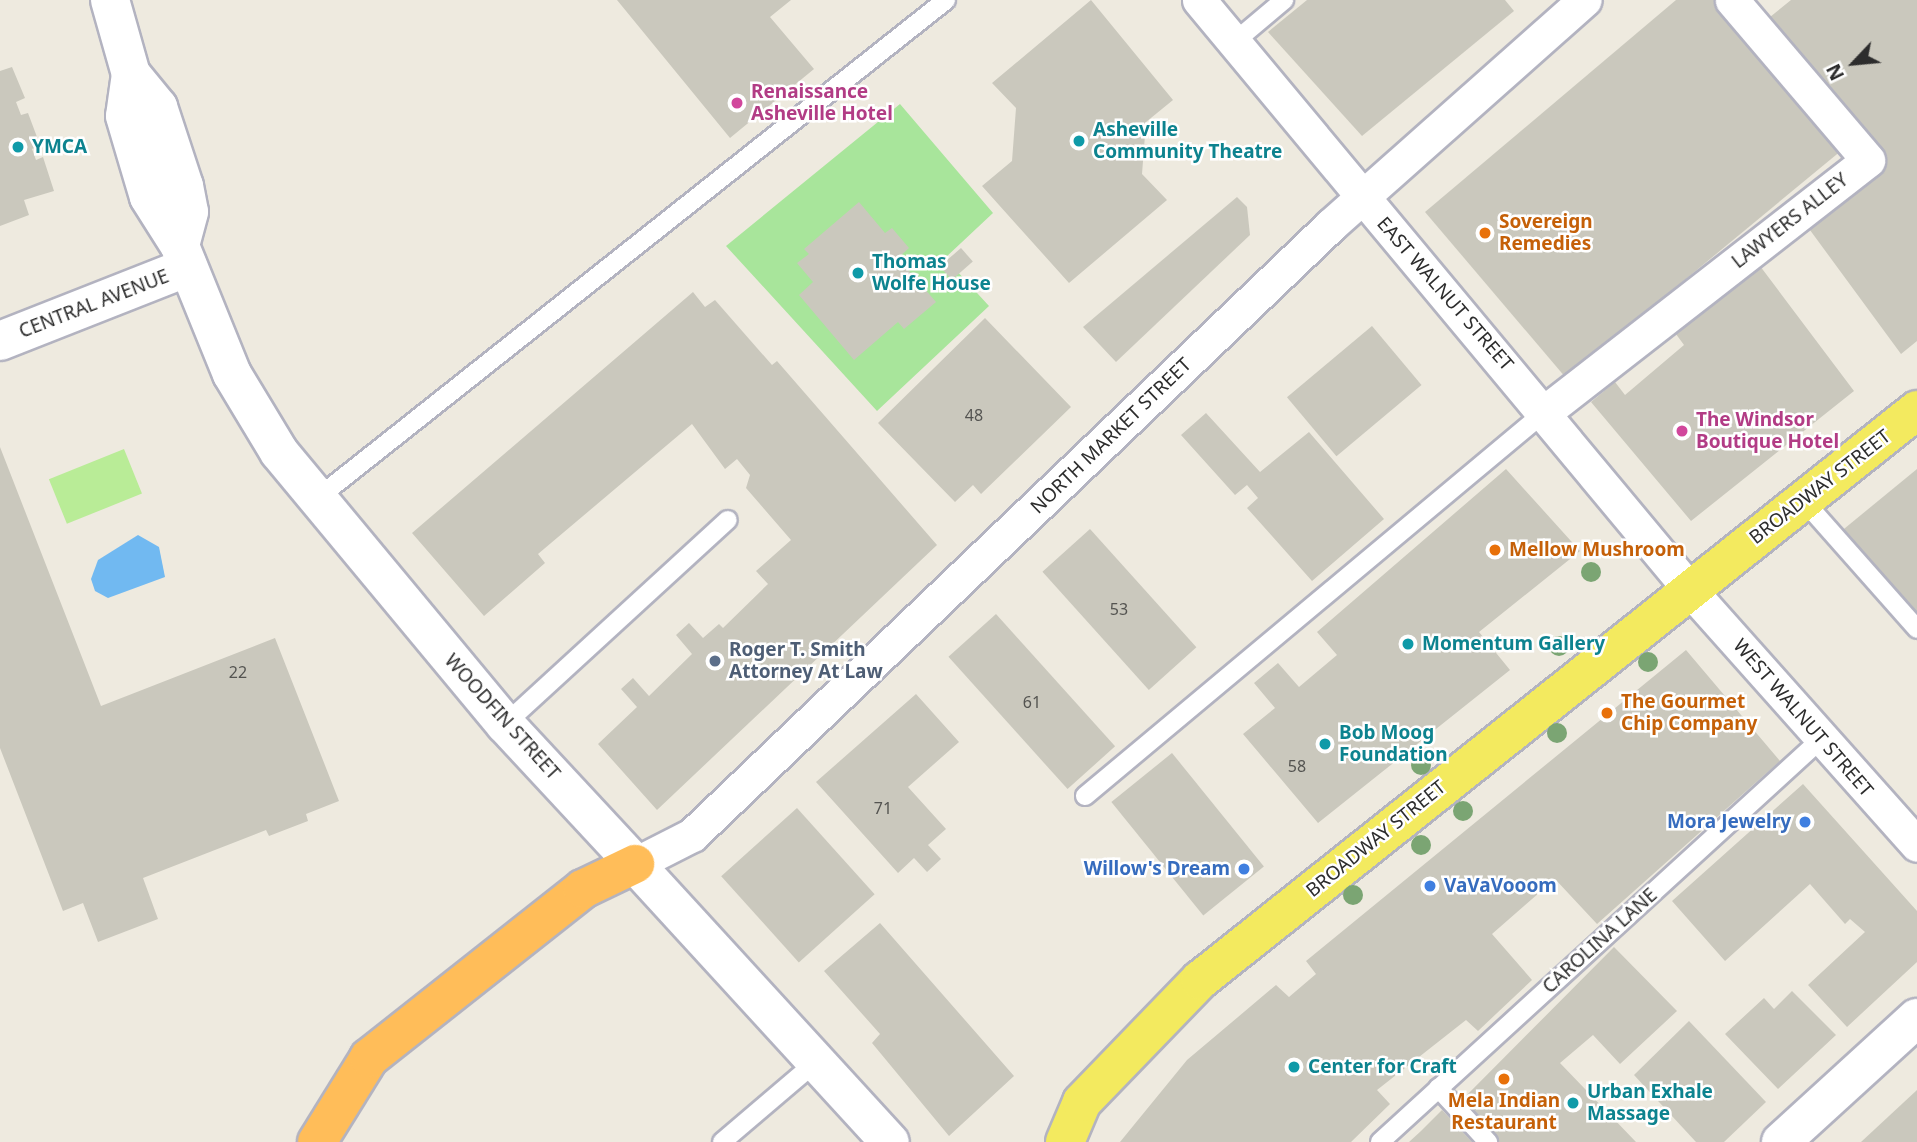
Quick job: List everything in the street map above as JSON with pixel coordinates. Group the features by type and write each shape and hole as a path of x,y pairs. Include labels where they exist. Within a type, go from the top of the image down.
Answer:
{"highway":[{"path":"317,1142 369,1058 583,890 635,864"}],"main road":[{"name":"BROADWAY STREET","path":"1065,1142 1082,1102 1200,981 1917,410"}],"street":[{"path":"110,0 131,74 158,107 184,186 189,212 184,256"},
{"name":"EAST WALNUT STREET","path":"1199,0 1362,199 1546,411 1690,590"},
{"name":"NORTH MARKET STREET","path":"635,864 692,835 1362,199 1584,0"},
{"name":"LAWYERS ALLEY","path":"1546,411 1868,160 1732,0"},
{"name":"WOODFIN STREET","path":"184,256 232,374 315,500 505,724 890,1142"},
{"name":"CENTRAL AVENUE","path":"0,341 184,256"},
{"name":"WEST WALNUT STREET","path":"1690,590 1917,845"},
{"path":"1781,1142 1917,1018"}],"lane":[{"path":"315,500 946,0"},
{"path":"1233,43 1284,0"},
{"path":"1085,796 1546,411"},
{"path":"1803,500 1917,629"},
{"path":"505,724 728,520"},
{"name":"CAROLINA LANE","path":"1380,1142 1821,739"},
{"path":"722,1142 816,1062"},
{"path":"1438,1088 1488,1142"}],"green space":[{"path":"900,104 993,213 945,258 989,306 877,411 726,246"},
{"path":"124,449 142,494 67,524 49,479"}],"water":[{"path":"138,535 159,547 165,577 108,598 95,591 91,579 98,560"}],"building":[{"name":"Renaissance Asheville Hotel","path":"617,0 791,0 770,17 814,69 730,138"},
{"name":"Asheville Community Theatre","path":"1091,0 1173,100 1146,122 1142,174 1167,200 1069,283 982,186 1012,161 1016,108 992,83"},
{"path":"1307,0 1505,0 1514,11 1362,136 1268,32"},
{"path":"1676,0 1715,0 1842,150 1566,378 1425,212"},
{"path":"1791,0 1917,0 1917,341 1901,354 1807,226 1886,165 1770,17"},
{"name":"YMCA","path":"12,67 25,98 16,102 21,115 28,113 40,145 32,149 36,160 43,157 54,191 24,200 29,215 0,226 0,71"},
{"path":"1237,197 1247,207 1250,235 1116,362 1083,327"},
{"name":"Thomas Wolfe House","path":"859,202 885,233 892,228 909,248 898,258 936,302 904,329 898,322 854,360 799,295 813,282 797,263 809,254 804,249"},
{"path":"961,248 973,262 952,280 940,266"},
{"path":"1757,262 1854,391 1691,521 1591,402 1615,382 1625,395 1684,345 1673,330"},
{"path":"693,292 705,307 715,300 772,365 777,361 937,545 657,810 598,744 637,707 621,689 633,678 649,696 692,654 676,635 689,623 703,638 719,624 723,628 768,584 756,571 791,540 746,488 750,475 737,459 725,469 692,424 538,554 545,563 484,616 412,533"},
{"path":"985,318 1071,407 981,494 973,485 955,502 878,423"},
{"path":"1372,326 1421,385 1336,456 1287,397"},
{"path":"1206,413 1260,472 1309,432 1384,519 1312,581 1247,508 1258,498 1247,485 1235,495 1181,435"},
{"path":"0,447 101,706 275,638 339,801 306,814 308,821 269,836 266,830 143,878 158,919 98,942 83,903 63,911 0,748"},
{"path":"1506,469 1580,551 1479,632 1510,670 1318,823 1243,734 1275,708 1254,683 1278,663 1299,687 1337,655 1317,632"},
{"path":"1917,469 1917,619 1839,533"},
{"path":"1090,529 1196,647 1149,690 1042,572"},
{"path":"996,614 1115,746 1068,789 948,657"},
{"path":"1686,650 1780,761 1597,924 1555,879 1492,934 1532,980 1478,1031 1466,1020 1377,1090 1390,1104 1351,1142 1120,1142 1187,1060 1276,985 1289,997 1316,974 1306,961"},
{"path":"916,694 959,742 908,787 946,829 928,845 941,859 927,872 914,858 898,873 816,782"},
{"path":"1172,753 1264,866 1203,916 1111,802"},
{"path":"1803,784 1917,911 1917,962 1847,1027 1808,985 1865,932 1850,919 1845,924 1810,884 1725,961 1672,901"},
{"path":"797,808 875,894 799,962 721,876"},
{"path":"880,923 1014,1076 949,1136 872,1043 880,1034 824,971"},
{"path":"1614,947 1677,1011 1620,1064 1593,1035 1560,1063 1636,1142 1496,1142 1459,1103"},
{"path":"1792,991 1836,1035 1778,1089 1725,1034 1764,998 1774,1009"},
{"path":"1689,1021 1766,1102 1724,1142 1696,1142 1634,1075"},
{"path":"1917,1090 1917,1142 1861,1142"},
{"path":"1442,1110 1472,1142 1409,1142 1421,1131"}],"place":[{"name":"Renaissance Asheville Hotel","path":"737,103"},
{"name":"Asheville Community Theatre","path":"1079,141"},
{"name":"YMCA","path":"18,147"},
{"name":"Sovereign Remedies","path":"1485,233"},
{"name":"Thomas Wolfe House","path":"858,273"},
{"name":"The Windsor Boutique Hotel","path":"1682,431"},
{"name":"Mellow Mushroom","path":"1495,550"},
{"name":"Momentum Gallery","path":"1408,644"},
{"name":"Roger T. Smith Attorney At Law","path":"715,661"},
{"name":"The Gourmet Chip Company","path":"1607,713"},
{"name":"Bob Moog Foundation","path":"1325,744"},
{"name":"Mora Jewelry","path":"1805,822"},
{"name":"Willow's Dream","path":"1244,869"},
{"name":"VaVaVooom","path":"1430,886"},
{"name":"Center for Craft","path":"1294,1067"},
{"name":"Mela Indian Restaurant","path":"1504,1079"},
{"name":"Urban Exhale Massage","path":"1573,1103"}]}
